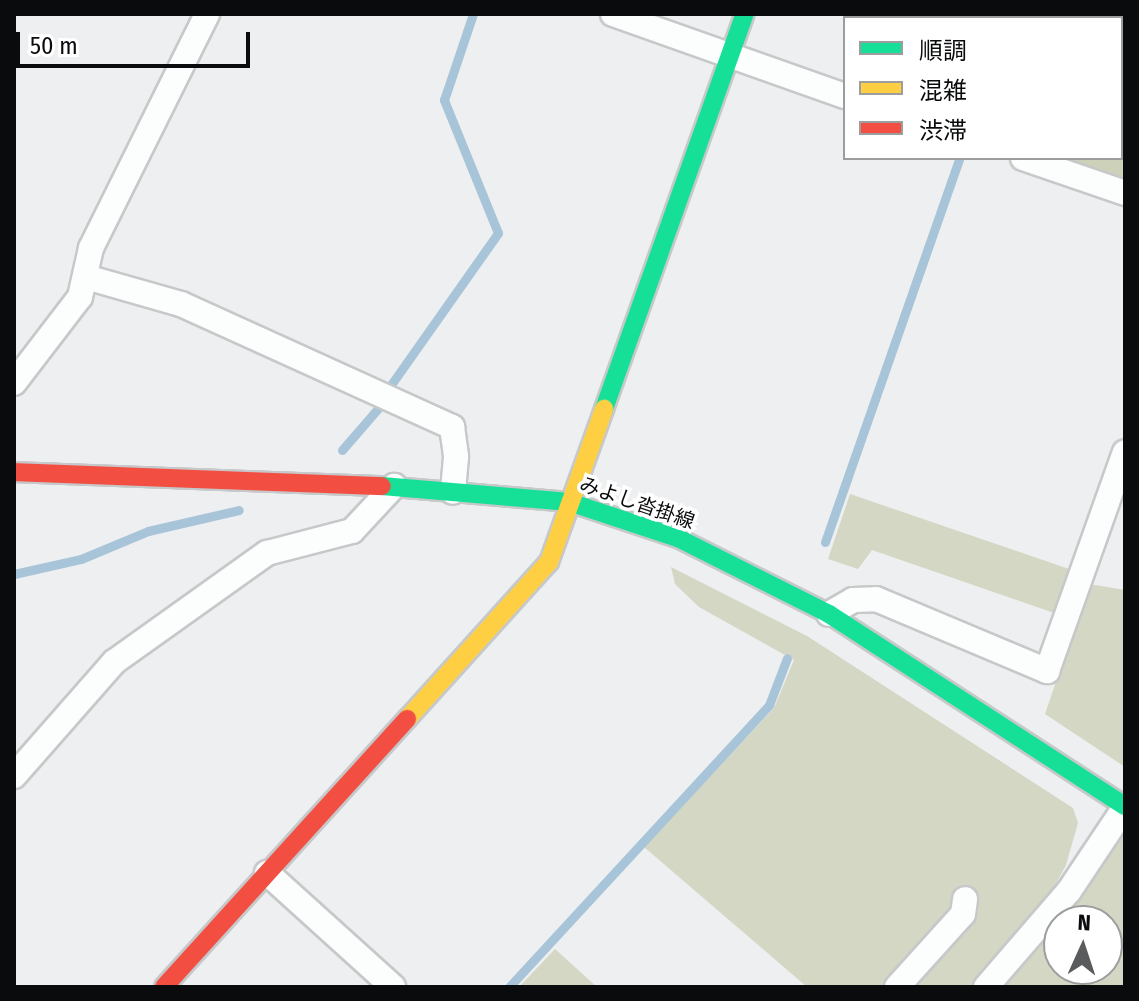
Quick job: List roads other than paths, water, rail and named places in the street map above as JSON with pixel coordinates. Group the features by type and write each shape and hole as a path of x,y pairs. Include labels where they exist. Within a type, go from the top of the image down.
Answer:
{"main road":[{"path":"164,987 549,562 745,14"},
{"name":"みよし沓掛線","path":"14,472 394,486 569,502 678,538 829,614 1125,806"}],"street":[{"path":"14,383 80,297 91,248 207,14"},
{"path":"613,14 843,95"},
{"path":"1029,160 1125,193"},
{"path":"86,277 181,304 452,427 453,492"},
{"path":"829,614 853,600 876,599 1047,671 1125,452"},
{"path":"14,775 114,662 267,553 352,531 394,486"},
{"path":"986,987 1069,891 1125,806"},
{"path":"267,873 393,987"},
{"path":"897,987 963,914 965,899"}],"waterway":[{"path":"388,389 498,233 444,100 473,14"},
{"path":"825,542 959,160"},
{"path":"342,450 381,405"},
{"path":"14,574 81,559 148,531 239,510"},
{"path":"509,987 769,705 787,658"}]}
